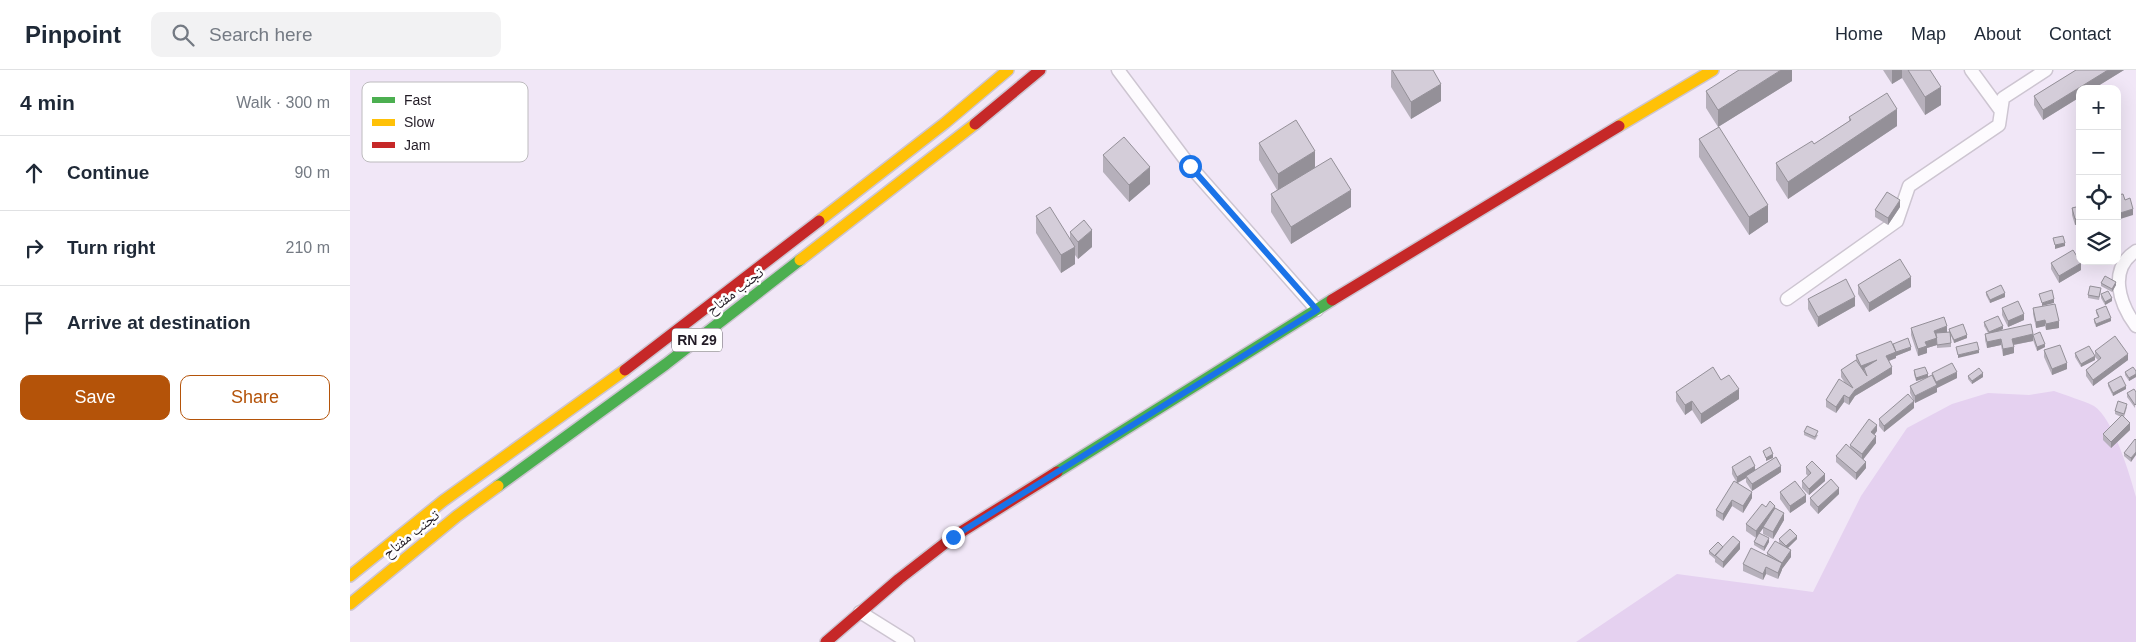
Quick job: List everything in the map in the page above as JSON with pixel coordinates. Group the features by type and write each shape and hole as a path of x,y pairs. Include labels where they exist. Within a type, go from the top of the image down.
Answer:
{"main road":[{"name":"تجنب مفتاح","path":"350,576 443,501 666,339 945,123 1008,70"},
{"name":"تجنب مفتاح","path":"350,604 457,516 666,364 960,137 1040,70"},
{"path":"826,642 953,537 1397,259 1713,70"}],"street":[{"path":"1118,70 1190,166 1317,310"},
{"path":"1972,70 2001,111"},
{"path":"1787,299 1897,221 1908,186 1999,125 2003,98 2046,70"},
{"path":"2136,251 2122,264 2118,284 2121,300 2136,326"},
{"path":"860,612 908,642"}],"shaded area":[{"path":"2054,391 2094,406 2101,412 2114,434 2130,475 2136,497 2136,642 1576,642 1677,574 1813,592 1861,496 1907,428 1952,404 1988,393 2029,395"}],"building":[{"path":"1392,70 1433,70 1441,84 1411,102"},
{"path":"1739,70 1781,70 1718,110 1706,91"},
{"path":"1908,70 1930,70 1941,87 1925,97"},
{"path":"2076,70 2108,70 2084,85 2076,85 2076,90 2043,110 2034,96"},
{"path":"1887,93 1897,109 1788,182 1776,163 1812,141 1814,144 1851,120 1849,117"},
{"path":"1296,120 1315,151 1278,174 1259,143"},
{"path":"1719,127 1768,205 1749,217 1699,139"},
{"path":"1124,137 1150,167 1129,185 1103,155"},
{"path":"1331,158 1351,190 1291,227 1271,194"},
{"path":"1887,192 1900,200 1888,218 1875,210"},
{"path":"2121,194 2123,194 2125,200 2130,198 2133,209 2121,213"},
{"path":"1050,207 1075,247 1061,255 1036,216"},
{"path":"2076,207 2075,219 2072,208"},
{"path":"1084,220 1092,230 1078,242 1070,232"},
{"path":"2063,236 2065,243 2055,245 2053,238"},
{"path":"2073,250 2076,255 2076,265 2078,265 2059,276 2051,263"},
{"path":"1900,259 1911,277 1869,303 1858,285"},
{"path":"2105,276 2116,282 2112,289 2101,283"},
{"path":"1846,279 1855,297 1818,317 1808,299"},
{"path":"2001,285 2005,293 1990,300 1986,292"},
{"path":"2090,286 2101,288 2099,297 2088,295"},
{"path":"2052,290 2054,299 2042,303 2039,294"},
{"path":"2108,291 2112,298 2105,302 2101,294"},
{"path":"2018,301 2024,314 2008,321 2002,308"},
{"path":"2055,304 2059,321 2046,324 2045,320 2036,322 2033,308"},
{"path":"2106,306 2111,318 2096,324 2094,319 2099,317 2096,310"},
{"path":"1998,316 2003,326 1989,332 1984,322"},
{"path":"1944,317 1947,326 1934,331 1937,338 1925,342 1927,346 1918,349 1911,328"},
{"path":"1963,324 1967,335 1954,340 1949,329"},
{"path":"2031,324 2033,334 2012,339 2014,347 2003,349 2001,339 1987,342 1985,334"},
{"path":"1950,332 1951,343 1937,345 1936,333"},
{"path":"2040,332 2045,344 2037,347 2033,335"},
{"path":"2115,336 2128,354 2093,380 2086,370 2101,358 2095,351"},
{"path":"1908,338 1911,347 1896,352 1893,344"},
{"path":"1891,341 1896,352 1886,356 1892,367 1855,390 1849,398 1844,395 1836,407 1826,400 1839,379 1853,388 1841,370 1856,360 1867,376 1864,368 1877,360 1861,366 1856,355"},
{"path":"1977,342 1979,350 1958,355 1956,347"},
{"path":"2060,345 2067,363 2052,369 2044,350"},
{"path":"2089,346 2095,356 2081,364 2075,353"},
{"path":"1952,363 1957,372 1936,382 1932,373"},
{"path":"1713,367 1721,380 1729,375 1739,389 1701,414 1692,401 1685,405 1676,392"},
{"path":"1925,367 1928,374 1916,378 1914,370"},
{"path":"2133,367 2136,374 2129,378 2125,372"},
{"path":"1979,368 1983,373 1972,381 1968,376"},
{"path":"1932,375 1937,385 1915,396 1910,386"},
{"path":"2121,376 2126,386 2113,393 2108,383"},
{"path":"2134,389 2136,392 2135,405 2127,393"},
{"path":"1908,394 1914,401 1884,426 1879,419"},
{"path":"2118,401 2127,404 2124,414 2115,411"},
{"path":"2122,415 2130,423 2111,442 2103,434"},
{"path":"1869,419 1877,425 1871,432 1876,436 1862,454 1850,445"},
{"path":"1807,426 1818,431 1815,437 1804,432"},
{"path":"2135,439 2136,452 2131,458 2124,453"},
{"path":"1846,444 1866,462 1856,473 1836,456"},
{"path":"1770,447 1773,454 1766,458 1763,451"},
{"path":"1750,456 1755,466 1737,477 1732,467"},
{"path":"1776,457 1781,466 1752,484 1746,476"},
{"path":"1812,461 1825,474 1809,489 1802,481 1811,473 1806,467"},
{"path":"1831,479 1839,488 1818,507 1810,498"},
{"path":"1734,481 1752,492 1743,506 1732,500 1723,514 1716,510"},
{"path":"1795,481 1806,495 1790,506 1780,492"},
{"path":"1770,501 1775,506 1756,531 1746,524 1762,504 1766,507"},
{"path":"1775,508 1784,513 1773,532 1763,527"},
{"path":"1790,529 1797,536 1786,546 1779,539"},
{"path":"1759,533 1769,538 1764,547 1754,542"},
{"path":"1733,536 1740,542 1723,562 1715,555"},
{"path":"1775,541 1791,550 1782,563 1767,553"},
{"path":"1718,542 1723,547 1715,556 1709,551"},
{"path":"1751,548 1782,563 1778,573 1766,567 1763,574 1743,564"}],"traffic: fast":[{"path":"498,486 666,364 800,260"},
{"path":"1057,472 1332,300"}],"traffic: slow":[{"path":"819,221 945,123 1008,70"},
{"path":"1619,126 1713,70"},
{"path":"800,260 975,124"},
{"path":"350,576 443,501 625,370"},
{"path":"350,604 457,516 498,486"}],"traffic: jam":[{"path":"975,124 1040,70"},
{"path":"1332,300 1619,126"},
{"path":"625,370 819,221"},
{"path":"826,642 899,579 953,537 1057,472"}],"route":[{"path":"953,537 1317,310 1190,166"}]}
